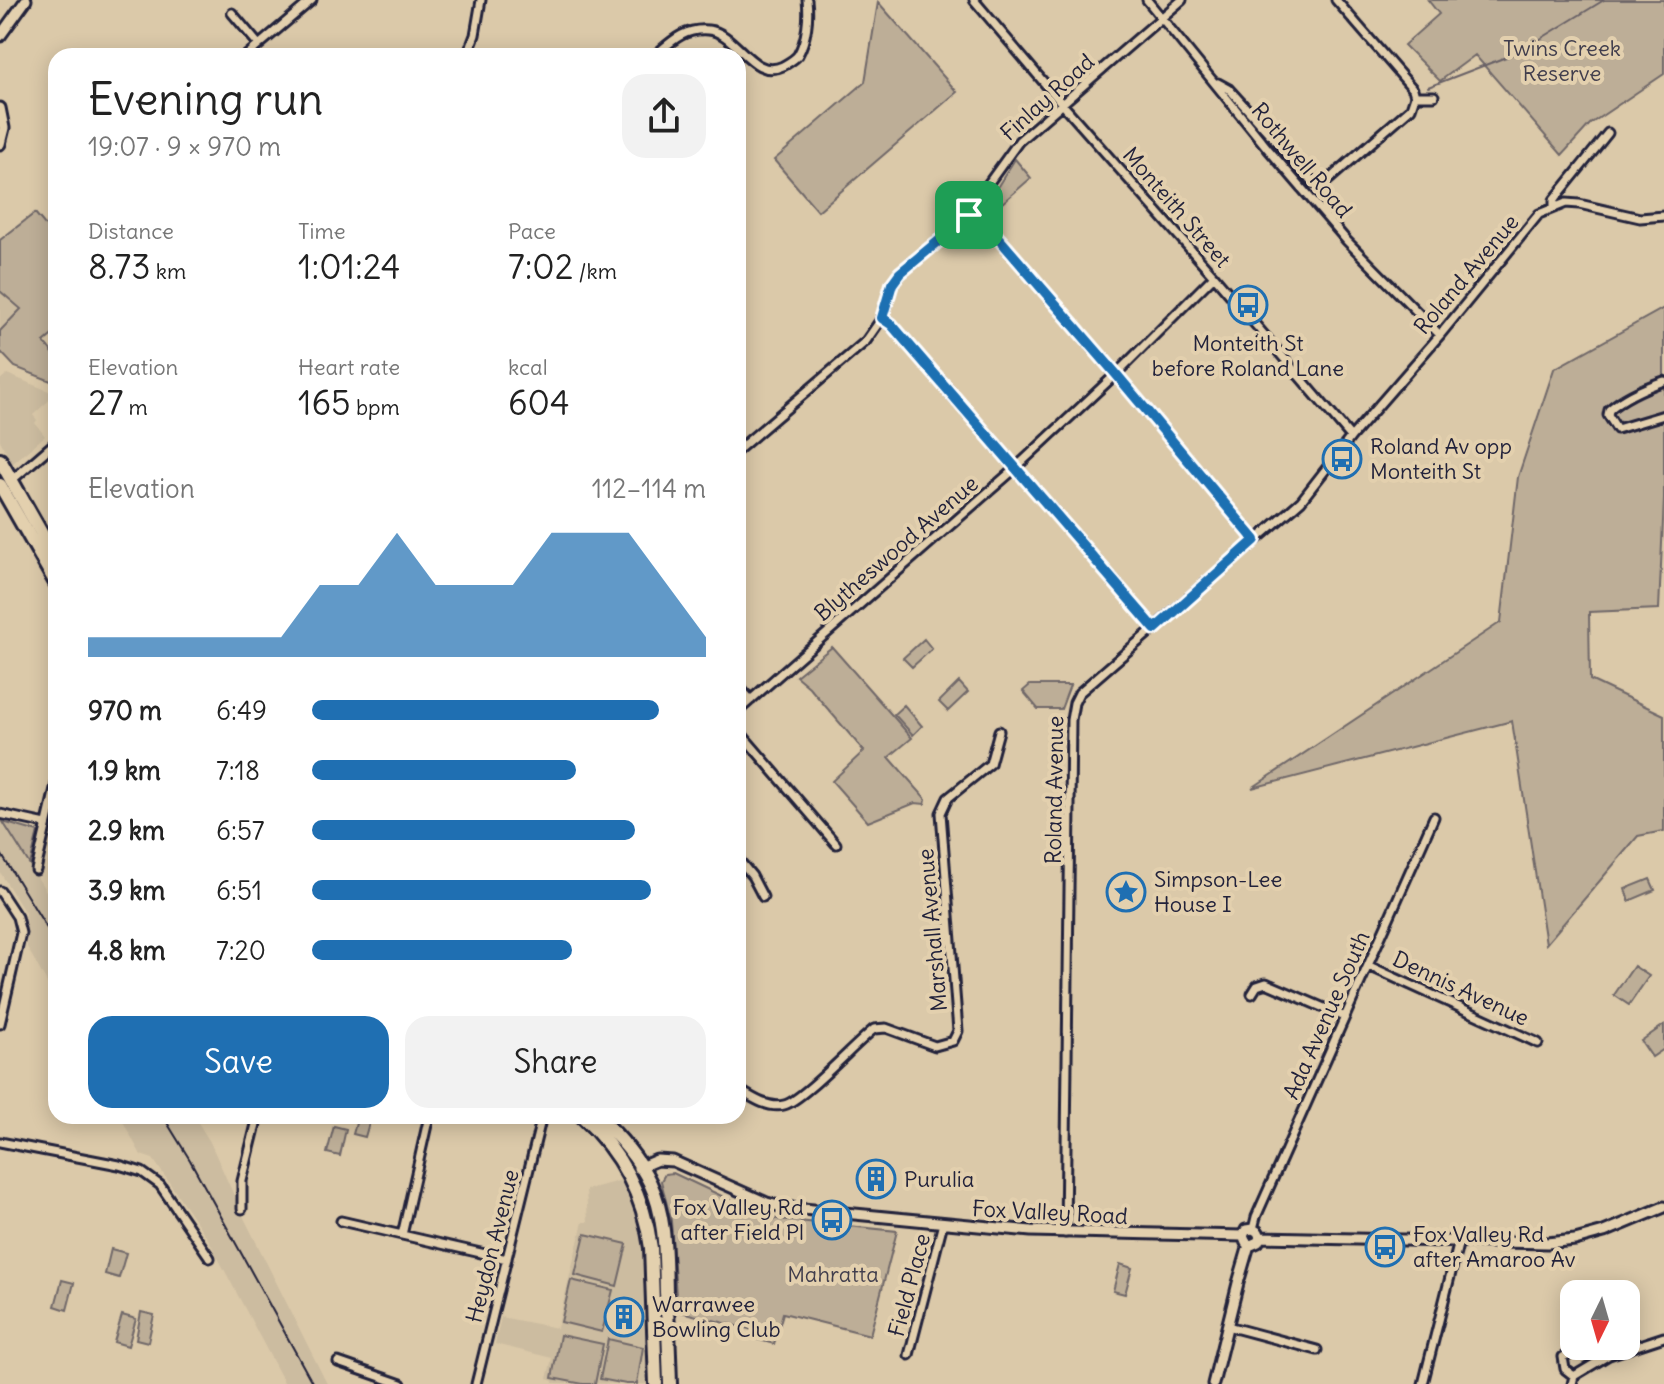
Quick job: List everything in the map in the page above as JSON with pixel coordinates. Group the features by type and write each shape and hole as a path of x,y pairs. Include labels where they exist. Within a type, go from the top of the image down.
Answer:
{"highway":[{"path":"0,460 6,483 48,567"},
{"path":"6,483 48,547"},
{"path":"590,1124 609,1144 628,1172 641,1201 648,1229 656,1384"},
{"path":"608,1124 641,1166 652,1186 662,1223 670,1384"}],"main road":[{"path":"0,36 26,0"},
{"path":"0,108 4,128 0,144"},
{"name":"Fox Valley Road","path":"628,1172 657,1160 670,1160 782,1207 1065,1233 1246,1241"},
{"path":"1213,1384 1246,1230 1256,1233 1525,1243 1575,1240 1604,1232 1664,1207"},
{"path":"1246,1241 1256,1244 1256,1233"}],"street":[{"path":"255,48 312,0"},
{"path":"470,48 481,0"},
{"path":"746,55 755,64 767,68 778,68 794,59 809,17 807,0"},
{"name":"Monteith Street","path":"974,0 1351,437"},
{"name":"Rothwell Road","path":"1147,0 1347,241 1440,335"},
{"name":"Finlay Road","path":"746,443 866,341 882,318 892,284 900,273 975,211 983,191 1019,141 1182,0"},
{"path":"1213,80 1229,89 1315,184 1325,183 1411,108 1415,96 1413,89 1336,0"},
{"path":"232,13 259,45"},
{"path":"663,48 680,34 706,29 717,31 738,48"},
{"path":"1415,96 1434,96"},
{"name":"Roland Avenue","path":"1065,1233 1072,712 1076,698 1301,501 1539,214 1554,206 1554,200 1608,133"},
{"path":"1554,206 1579,204 1640,218 1664,216"},
{"path":"975,211 1255,540"},
{"name":"Blytheswood Avenue","path":"746,704 1016,467 1116,374 1214,276"},
{"path":"882,318 891,324 1155,629"},
{"path":"1664,381 1619,401 1608,415 1617,429 1664,415"},
{"path":"6,483 48,449"},
{"path":"746,695 751,700"},
{"name":"Marshall Avenue","path":"746,1093 770,1105 785,1105 801,1096 874,1029 886,1028 935,1046 953,1041 958,1031 941,813 948,798 990,764 999,731"},
{"path":"746,739 836,844"},
{"path":"0,814 46,824"},
{"path":"36,870 48,816"},
{"name":"Ada Avenue South","path":"1256,1233 1256,1217 1434,817"},
{"path":"746,869 763,897"},
{"path":"0,891 17,917 21,933 0,1024"},
{"name":"Dennis Avenue","path":"1369,966 1538,1043"},
{"path":"0,975 11,977"},
{"path":"1252,994 1257,986 1266,983 1345,1017"},
{"path":"242,1209 242,1181 256,1124"},
{"path":"402,1235 427,1124"},
{"name":"Heydon Avenue","path":"476,1384 540,1124"},
{"path":"0,1142 142,1172 160,1185 210,1258"},
{"path":"341,1221 507,1259"},
{"name":"Field Place","path":"909,1355 943,1223"},
{"path":"1423,1384 1459,1241"},
{"path":"1227,1326 1317,1350"},
{"path":"1564,1360 1565,1369 1573,1380 1609,1355 1664,1337"},
{"path":"338,1362 401,1384"}],"shaded area":[{"path":"0,291 22,309 0,331"},
{"path":"7,374 48,391 48,401 33,415 45,436 12,464 0,440 0,380"},
{"path":"0,818 48,894 48,985 27,947 25,913 0,872"},
{"path":"124,1124 199,1124 327,1384 285,1384 208,1239 153,1159 141,1155"},
{"path":"622,1180 636,1214 642,1245 647,1384 553,1383 547,1379 552,1358 495,1344 501,1317 557,1328 583,1222 588,1222 586,1190"}],"green space":[{"name":"Twins Creek Reserve","path":"1428,0 1664,0 1664,74 1590,124 1562,155 1475,55 1440,81 1404,45 1439,14"},
{"path":"878,2 957,92 818,211 774,160 865,82"},
{"path":"1015,159 1031,178 993,211 986,205"},
{"path":"35,213 48,228 48,339 44,342 48,347 48,380 15,367 0,351 0,331 21,309 0,291 0,240"},
{"path":"1664,308 1664,499 1659,609 1589,612 1590,680 1664,715 1664,831 1638,836 1546,944 1512,721 1252,788 1501,622 1518,477 1554,369"},
{"path":"924,639 932,649 912,667 903,658"},
{"path":"832,647 912,738 889,757 926,799 925,804 915,803 868,822 832,781 864,751 796,676"},
{"path":"959,682 968,692 948,711 939,702"},
{"path":"1030,685 1070,685 1061,709 1038,709 1023,691"},
{"path":"904,705 922,726 913,735 894,714"},
{"path":"3,822 38,832 30,865"},
{"path":"1650,879 1655,890 1629,901 1625,889"},
{"path":"1634,966 1649,976 1629,1005 1614,995"},
{"path":"1664,1025 1664,1049 1652,1057 1641,1041"},
{"path":"356,1124 369,1124 365,1137 353,1134"},
{"path":"334,1126 346,1129 340,1156 327,1153"},
{"name":"Mahratta","path":"673,1173 768,1218 897,1231 870,1335 783,1313 774,1344 756,1339 757,1331 677,1311 671,1221 661,1181 665,1174"},
{"path":"585,1234 627,1244 617,1286 575,1275"},
{"path":"111,1249 126,1253 119,1278 105,1274"},
{"path":"1120,1264 1132,1268 1125,1294 1113,1291"},
{"path":"62,1280 74,1283 67,1310 55,1306"},
{"path":"571,1280 613,1290 602,1332 561,1322"},
{"path":"141,1312 154,1315 148,1342 136,1339"},
{"path":"122,1315 136,1319 128,1346 114,1342"},
{"path":"560,1335 603,1344 595,1384 552,1378"},
{"path":"608,1339 643,1347 637,1384 600,1379"}],"waterway":[{"path":"1428,87 1519,52 1604,0"}],"railway":[{"path":"0,852 48,930"},
{"path":"168,1124 313,1384"}],"place":[{"name":"Monteith St before Roland Lane","path":"1248,305"},
{"name":"Roland Av opp Monteith St","path":"1342,459"},
{"name":"Simpson-Lee House I","path":"1126,892"},
{"name":"Purulia","path":"876,1179"},
{"name":"Fox Valley Rd after Field Pl","path":"832,1220"},
{"name":"Fox Valley Rd after Amaroo Av","path":"1385,1247"},
{"name":"Warrawee Bowling Club","path":"624,1317"}],"route":[{"path":"975,211 1255,540 1155,629 891,324 882,318 892,284 900,273 969,215 975,211"}]}
